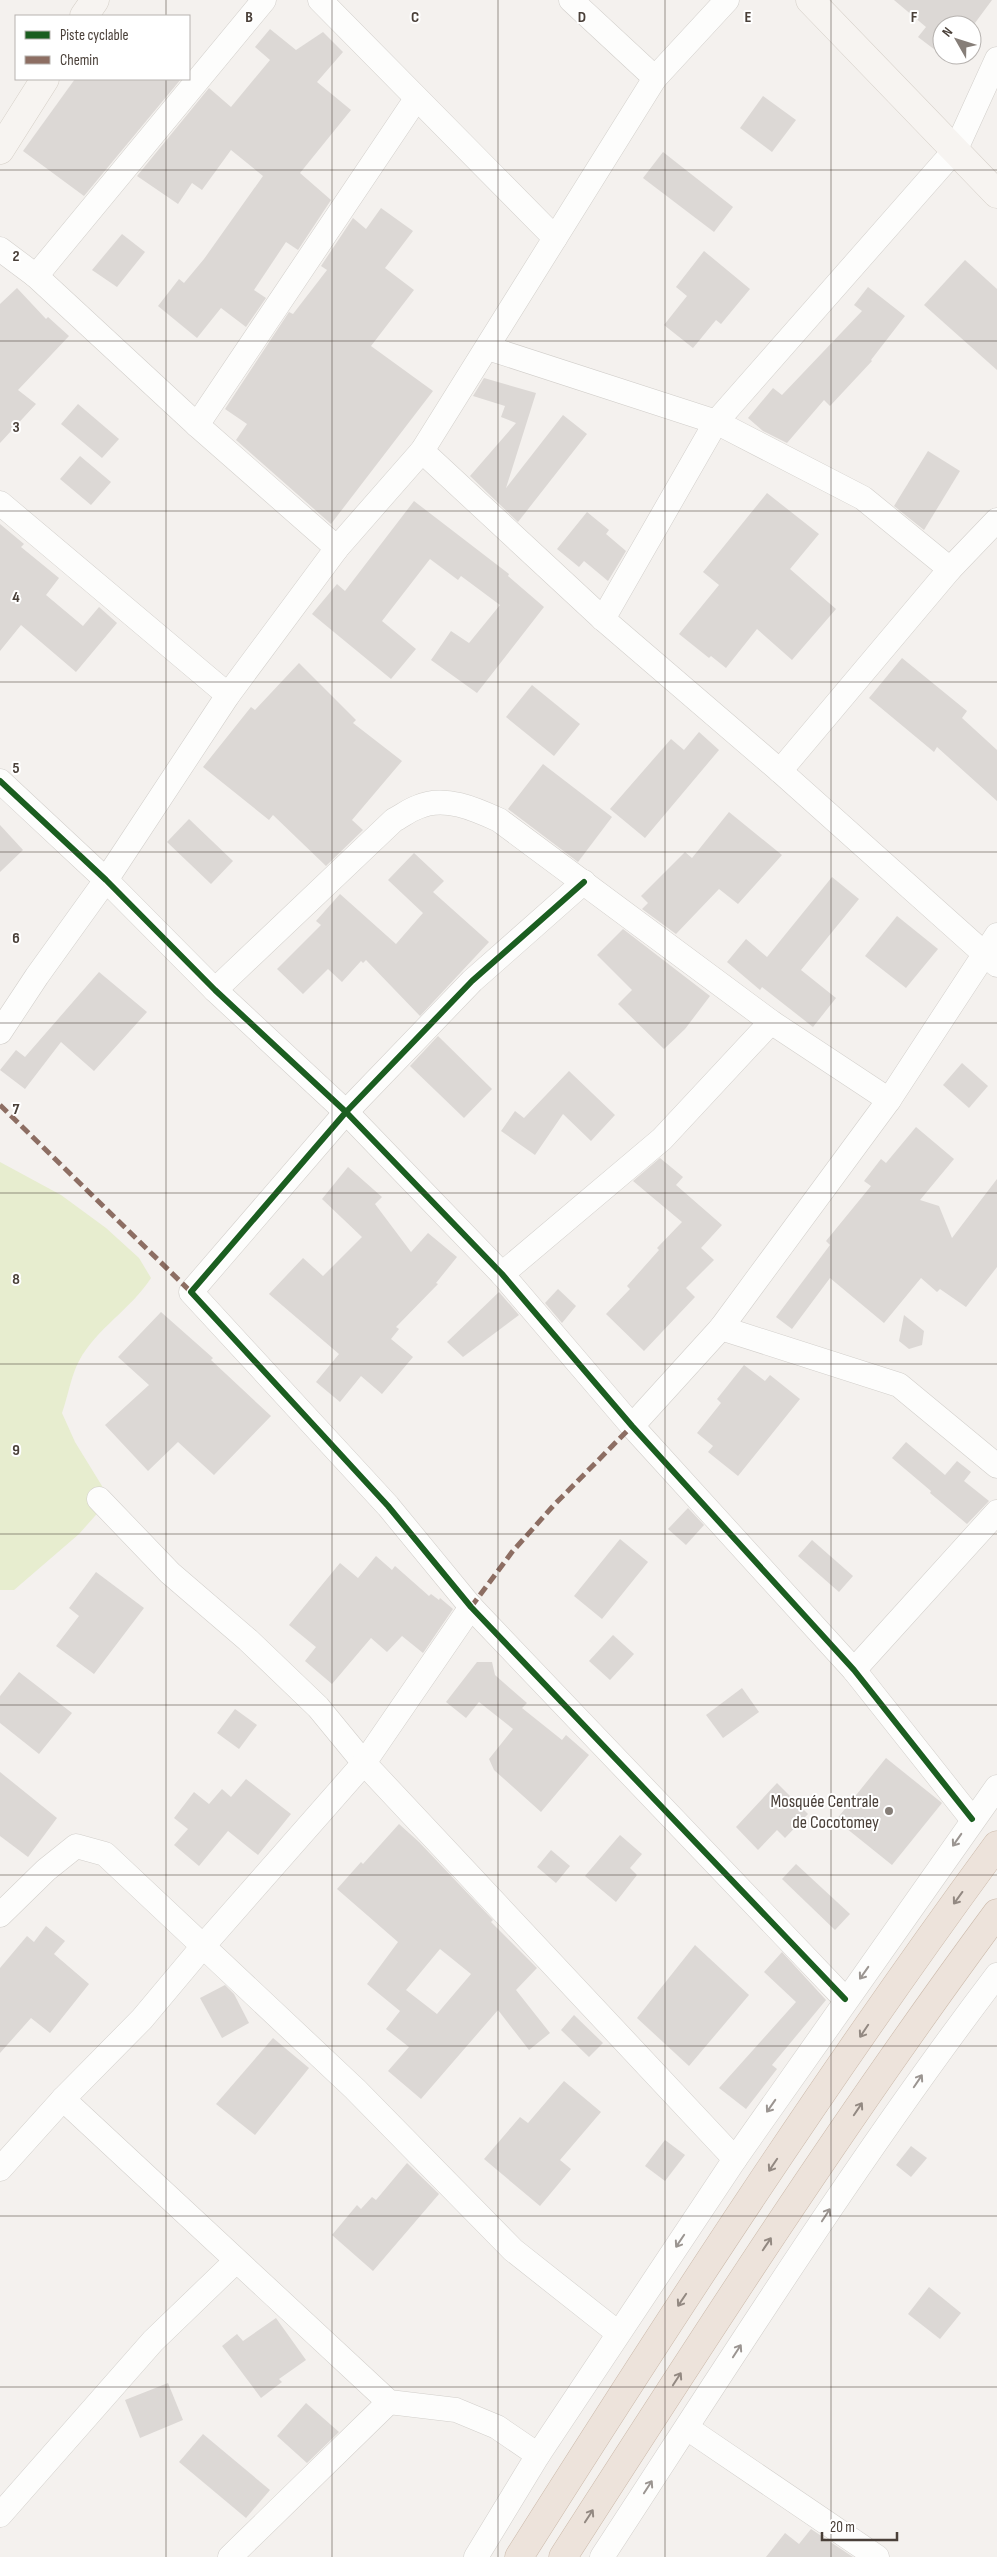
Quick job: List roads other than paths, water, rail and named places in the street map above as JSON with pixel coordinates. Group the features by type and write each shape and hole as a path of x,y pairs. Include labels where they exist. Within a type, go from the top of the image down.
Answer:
{"highway":[{"path":"519,2557 675,2310 898,1979 997,1845"},
{"path":"563,2557 696,2350 816,2170 930,2004 997,1913"}],"street":[{"path":"85,15 95,0"},
{"path":"36,276 264,0"},
{"path":"320,0 555,238"},
{"path":"572,0 654,78"},
{"path":"0,1032 37,976 106,880 228,695 337,548 422,451 488,348 654,78 726,0"},
{"path":"810,0 956,149 997,194"},
{"path":"603,619 716,422 956,149 997,59"},
{"path":"0,150 44,80"},
{"path":"196,425 416,99"},
{"path":"0,249 36,276 196,425 337,548"},
{"path":"488,348 716,422 863,498 950,569"},
{"path":"422,451 603,619 780,771 990,959"},
{"path":"0,503 228,695"},
{"path":"780,771 950,569 997,520"},
{"path":"0,781 106,880 215,990 346,1112 502,1274 632,1426 854,1670 972,1819"},
{"path":"215,990 394,820 419,806 452,802 474,808 499,820 771,1022 889,1100"},
{"path":"584,882 472,981 346,1112 191,1292 388,1506 471,1608 845,1999"},
{"path":"632,1426 721,1328 990,959 997,935"},
{"path":"502,1274 662,1139 771,1022"},
{"path":"721,1328 899,1385 997,1466"},
{"path":"99,1499 170,1573 248,1640 318,1707 364,1763 735,2159"},
{"path":"854,1670 997,1512"},
{"path":"0,2169 63,2099 142,2019 204,1945 364,1763 471,1608"},
{"path":"476,2557 538,2454 735,2159 845,1999 972,1819 997,1787"},
{"path":"4,1904 76,1846 105,1854 204,1945 355,2089 513,2250 618,2333"},
{"path":"602,2557 921,2075 997,1976"},
{"path":"63,2099 389,2402 456,2410 497,2427 538,2454"},
{"path":"0,2515 153,2340 236,2261"},
{"path":"230,2557 389,2402"},
{"path":"686,2428 877,2557"}],"place":[{"name":"Mosquée Centrale de Cocotomey","path":"889,1811"}]}
